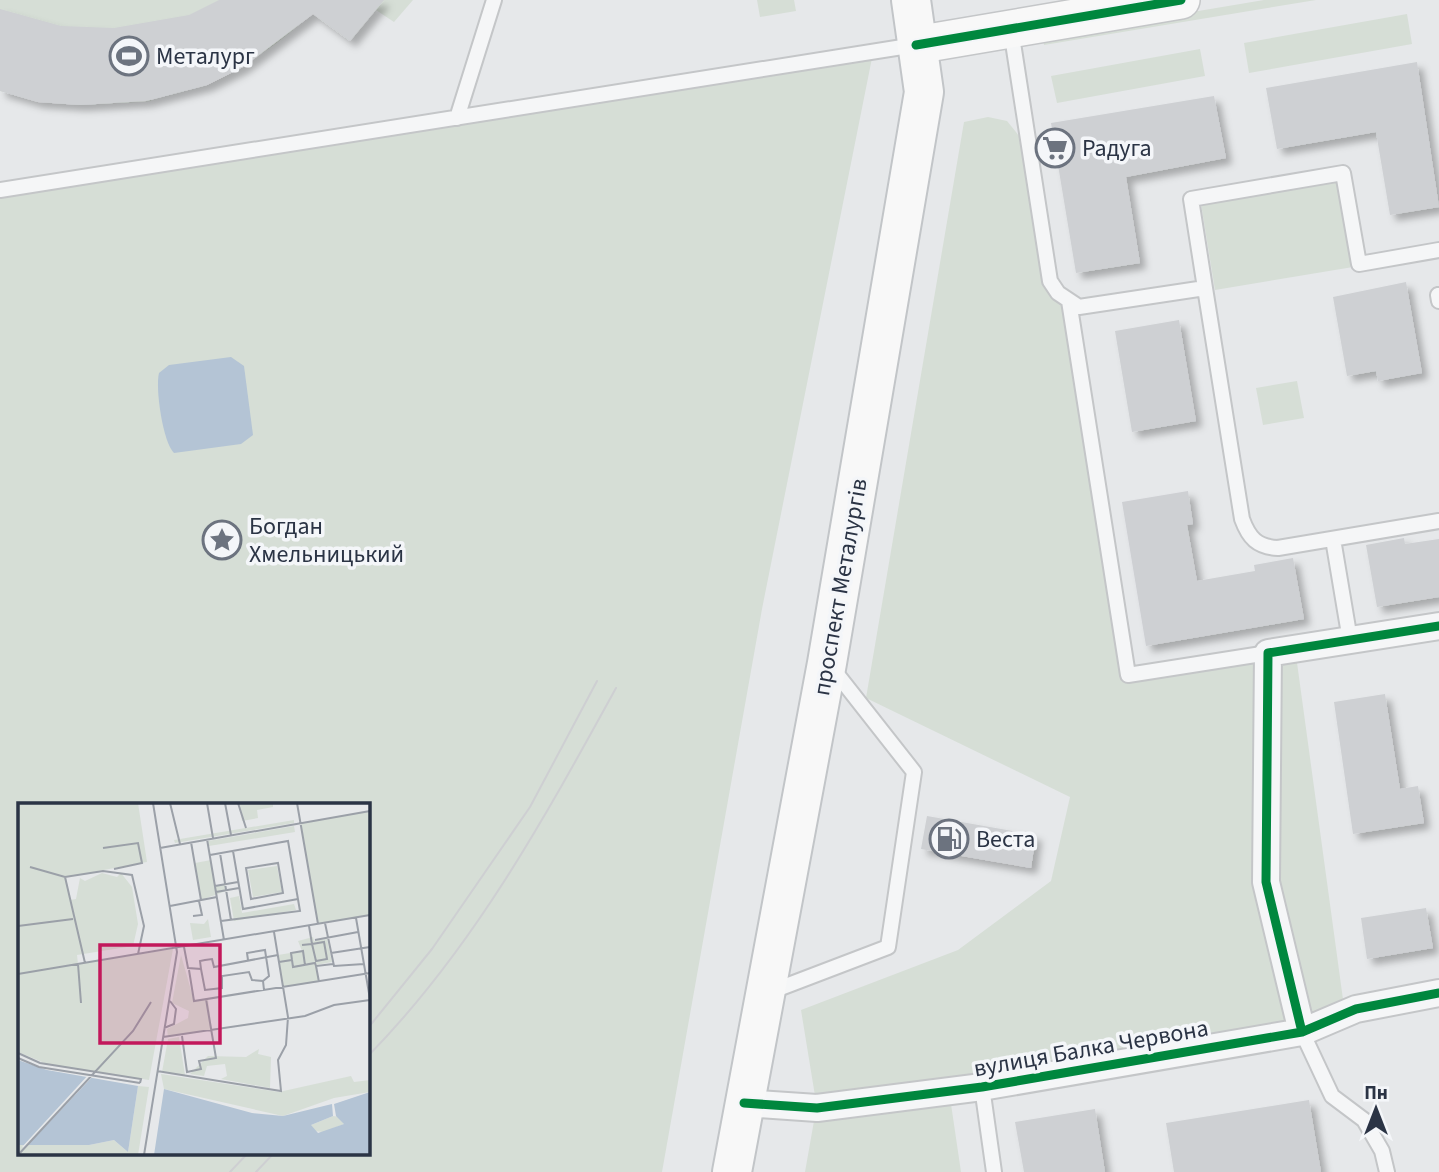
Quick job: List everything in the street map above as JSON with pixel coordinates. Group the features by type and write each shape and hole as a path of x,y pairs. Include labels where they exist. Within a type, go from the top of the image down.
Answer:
{"main road":[{"name":"проспект Металургів","path":"732,1172 827,663 924,92 911,0"}],"street":[{"path":"916,45 1181,0"},
{"path":"1302,1032 1266,882 1268,653 1439,626"},
{"name":"вулиця Балка Червона","path":"744,1103 817,1108 982,1087 1302,1032 1356,1009 1439,993"}],"lane":[{"path":"457,118 494,0"},
{"path":"1011,29 1046,268 1054,287 1079,307 1205,288"},
{"path":"0,190 916,45"},
{"path":"1439,250 1359,264 1343,173 1191,199 1246,530 1255,543 1265,548 1439,521"},
{"path":"1069,301 1128,676 1268,653"},
{"path":"1333,539 1350,640"},
{"path":"764,994 888,947 915,772 827,663"},
{"path":"1302,1032 1332,1096 1364,1120 1382,1151 1387,1172"},
{"path":"982,1087 994,1172"}],"shaded area":[{"name":"Металург","path":"0,0 413,0 394,22 376,10 350,41 312,13 264,52 230,72 193,88 173,94 169,86 150,89 151,101 94,103 38,99 0,91"},
{"path":"757,0 794,0 796,11 760,17"},
{"path":"1264,0 1316,0 1044,45 1043,37"},
{"path":"1407,14 1412,44 1249,73 1244,43"},
{"path":"1200,49 1205,76 1057,103 1051,76"},
{"path":"873,53 762,609 662,1172 0,1172 0,190"},
{"path":"988,117 1007,121 1028,147 1046,268 1069,301 1128,675 1295,648 1345,1014 817,1108 801,1010 958,950 1051,881 1070,797 866,698 964,122"},
{"path":"1338,181 1353,267 1215,290 1201,204"},
{"path":"1297,381 1304,418 1263,425 1256,388"},
{"path":"951,1104 961,1172 805,1172 814,1121"}],"water":[{"path":"231,357 244,366 253,435 241,444 174,453 166,438 161,415 159,373 169,365"}],"building":[{"name":"Металург","path":"219,0 384,0 350,41 313,14 243,67 207,85 146,101 80,105 38,102 0,91 0,9 61,26 114,28 189,15"},
{"path":"1417,62 1439,207 1390,215 1376,132 1277,149 1266,88"},
{"path":"1214,96 1226,158 1126,177 1140,263 1076,273 1051,123"},
{"path":"1406,282 1422,373 1378,381 1376,371 1347,376 1333,297"},
{"path":"1179,320 1196,421 1132,432 1115,331"},
{"path":"1188,491 1193,524 1187,525 1197,581 1255,571 1254,565 1293,558 1304,619 1146,646 1122,502"},
{"path":"1404,538 1405,544 1439,539 1439,597 1377,607 1366,545"},
{"path":"1385,694 1400,789 1418,786 1424,823 1353,834 1334,702"},
{"path":"927,816 1036,835 1031,868 921,849"},
{"path":"1426,908 1433,948 1367,959 1361,918"},
{"path":"1309,1100 1321,1172 1174,1172 1166,1123"},
{"path":"1095,1109 1105,1172 1024,1172 1015,1122"}],"tram line":[{"path":"369,1027 432,949 530,807 597,681"},
{"path":"369,1055 406,1015 474,927 534,834 616,688"},
{"path":"230,1172 247,1154"},
{"path":"256,1172 273,1154"}],"cycle path":[{"path":"916,45 1181,0"},
{"path":"1302,1032 1266,882 1268,653 1439,626"},
{"path":"744,1103 817,1108 982,1087 1302,1032 1356,1009 1439,993"}],"place":[{"name":"Металург","path":"129,56"},
{"name":"Радуга","path":"1055,148"},
{"name":"Богдан Хмельницький","path":"222,540"},
{"name":"Веста","path":"949,839"}]}
